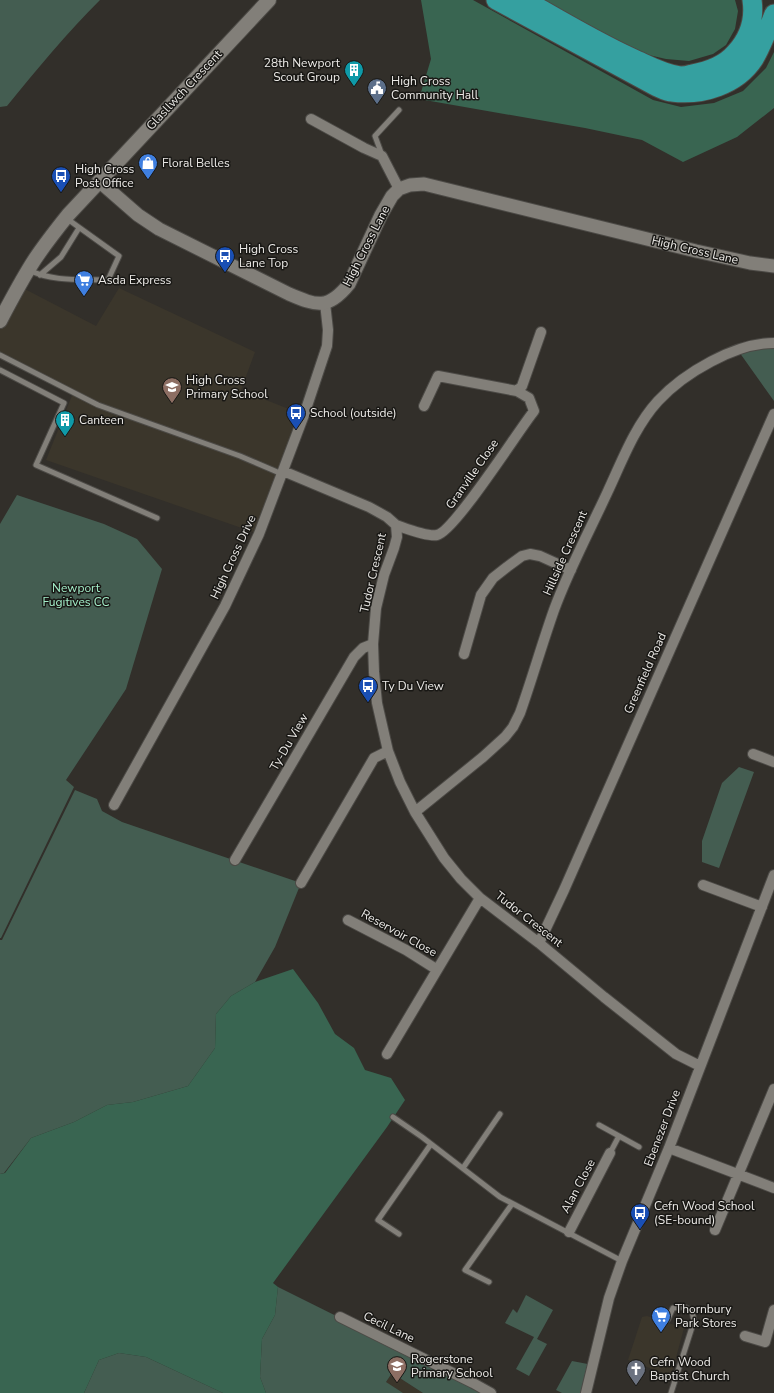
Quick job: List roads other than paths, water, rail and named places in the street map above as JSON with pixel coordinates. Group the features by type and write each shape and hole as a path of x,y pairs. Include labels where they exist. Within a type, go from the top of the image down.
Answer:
{"highway":[{"path":"496,0 654,86 670,92 687,93 708,90 728,82 743,72 754,59 774,14"},
{"path":"525,0 608,46 660,71 682,76 708,71 718,67 730,59 741,46 749,32 752,16 752,0"}],"main road":[{"name":"Glasllwch Crescent","path":"0,321 34,272 50,237 99,181 269,0"}],"street":[{"path":"311,119 364,148 382,156 399,189"},
{"path":"99,181 138,215 159,229 289,294 310,303 325,303"},
{"name":"High Cross Lane","path":"325,303 336,298 349,284 381,215 392,196 399,189 410,185 424,184 696,251 750,263 774,266"},
{"name":"High Cross Drive","path":"114,805 225,606 259,534 321,367 327,346 328,330 325,303"},
{"path":"424,406 438,376 517,391 522,386 541,332"},
{"name":"Hillside Crescent","path":"415,812 483,757 505,737 513,727 520,713 554,609 571,570 627,449 646,417 657,402 669,390 684,379 715,360 737,349 762,343 774,343"},
{"name":"Granville Close","path":"396,524 427,534 436,535 444,532 455,521 534,411 529,398 517,391"},
{"name":"Greenfield Road","path":"539,943 564,890 774,414"},
{"name":"Tudor Crescent","path":"283,472 369,507 396,524 397,537 384,575 376,608 373,644 377,703 388,751 400,782 415,812 444,858 461,879 480,898 539,943 676,1054 700,1066"},
{"path":"464,654 481,595 493,578 507,567 522,556 530,554 540,556 571,570"},
{"name":"Ty-Du View","path":"236,860 354,657 363,648 373,644"},
{"path":"301,883 374,758 388,751"},
{"path":"753,754 774,762"},
{"name":"Ebenezer Drive","path":"586,1393 609,1298 622,1260 669,1148 774,875"},
{"path":"703,885 762,907"},
{"name":"Reservoir Close","path":"386,1054 480,898"},
{"name":"Reservoir Close","path":"348,920 406,950 436,969"},
{"path":"714,1230 774,1089"},
{"path":"669,1148 738,1173 774,1188"},
{"name":"Alan Close","path":"568,1232 610,1153"},
{"path":"745,1336 765,1342 774,1310"},
{"name":"Cecil Lane","path":"340,1317 491,1393"}],"lane":[{"path":"382,156 375,136 399,110"},
{"path":"34,272 55,278 108,280 119,256 66,218"},
{"path":"34,272 60,256 79,228"},
{"path":"0,355 98,405 283,472"},
{"path":"0,370 64,403 36,465 157,518"},
{"path":"463,1168 500,1114"},
{"path":"393,1118 431,1144 500,1197 622,1260"},
{"path":"599,1124 640,1147"},
{"path":"610,1153 619,1136"},
{"path":"399,1234 378,1220 431,1144"},
{"path":"489,1282 465,1270 512,1204"},
{"path":"668,1319 673,1308 684,1307 692,1311 694,1321 671,1393"}],"place":[{"name":"28th Newport Scout Group","path":"354,87"},
{"name":"High Cross Community Hall","path":"377,105"},
{"name":"Floral Belles","path":"148,180"},
{"name":"High Cross Post Office","path":"61,193"},
{"name":"High Cross Lane Top","path":"225,273"},
{"name":"Asda Express","path":"84,297"},
{"name":"High Cross Primary School","path":"172,404"},
{"name":"School (outside)","path":"296,430"},
{"name":"Canteen","path":"65,437"},
{"name":"Ty Du View","path":"368,703"},
{"name":"Cefn Wood School (SE-bound)","path":"640,1230"},
{"name":"Thornbury Park Stores","path":"661,1333"},
{"name":"Rogerstone Primary School","path":"397,1383"},
{"name":"Cefn Wood Baptist Church","path":"636,1386"}],"park label":[{"name":"Newport Fugitives CC","path":"76,595"}]}
